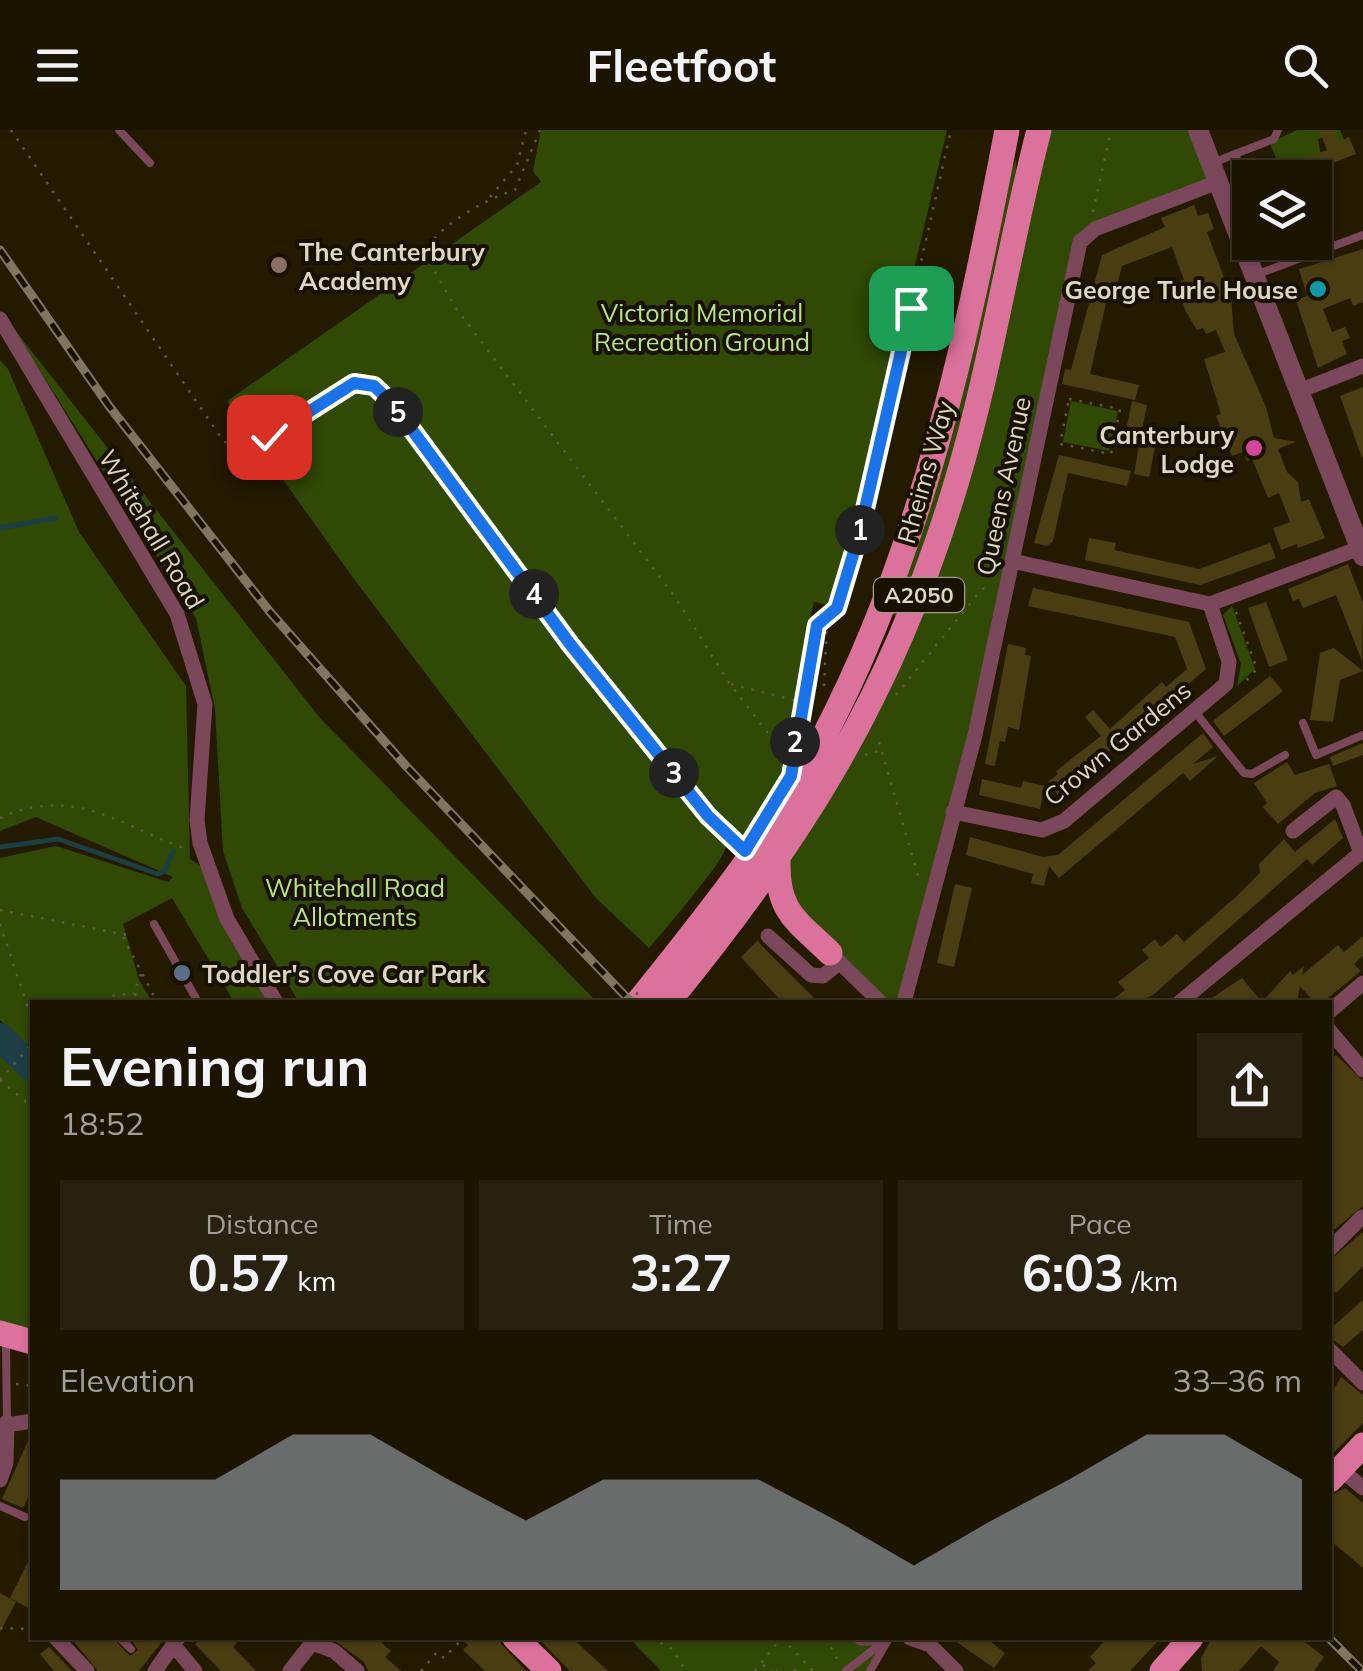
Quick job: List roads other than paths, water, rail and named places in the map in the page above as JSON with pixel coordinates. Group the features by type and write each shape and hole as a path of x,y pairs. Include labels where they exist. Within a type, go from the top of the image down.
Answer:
{"main road":[{"name":"Rheims Way","path":"645,994 709,917 824,738 906,550 946,414 1007,130"},
{"name":"Rheims Way","path":"645,994 778,861 850,748 921,590 960,474 1038,130"},
{"path":"778,861 778,892 784,908 835,958"},
{"path":"2,1344 30,1342"},
{"path":"2,1344 30,1355"},
{"path":"1335,1475 1363,1444"},
{"path":"517,1640 548,1671"},
{"path":"1162,1671 1189,1640"}],"street":[{"path":"1198,130 1214,173 1232,204"},
{"name":"Queens Avenue","path":"905,1000 975,735 1080,242 1088,234 1214,173"},
{"path":"1011,566 1210,604 1362,552 1251,260"},
{"name":"Whitehall Road","path":"0,320 177,614 205,704 197,820 206,856 227,919 275,1000"},
{"path":"1299,390 1363,366"},
{"name":"Crown Gardens","path":"953,812 1032,829 1052,828 1226,684 1230,674 1210,604"},
{"path":"1182,1000 1362,852 1343,805 1336,798 1293,831"},
{"path":"768,936 811,976 823,976 835,958 878,1000"},
{"path":"1332,1009 1363,983"},
{"path":"1332,1033 1363,1070"},
{"path":"1332,1246 1362,1218"},
{"path":"1332,1352 1363,1382"},
{"path":"0,1480 6,1463 3,1424 30,1422"},
{"path":"1335,1475 1363,1488"},
{"path":"58,1640 87,1671"},
{"path":"290,1671 313,1640 324,1644 357,1671"},
{"path":"150,1668 177,1642 195,1671"},
{"path":"933,1642 956,1671"}],"lane":[{"path":"119,130 150,164"},
{"path":"1214,173 1235,154 1274,139 1278,130"},
{"path":"1235,154 1237,160"},
{"path":"1254,275 1363,234"},
{"path":"1195,712 1244,773 1252,774 1285,754"},
{"path":"1303,722 1316,756 1363,736"},
{"path":"731,838 751,856"},
{"path":"154,924 197,1000"},
{"path":"2,1344 3,1424"},
{"path":"0,1506 25,1517"},
{"path":"122,1640 131,1649"},
{"path":"846,1671 886,1640"},
{"path":"872,1670 888,1640"}],"waterway":[{"path":"0,528 55,518"},
{"path":"0,847 58,839 158,874 165,871 173,851"},
{"path":"0,1037 30,1066"}],"railway":[{"path":"0,250 109,406 270,612 406,766 629,1000"},
{"path":"1331,1640 1362,1671"}],"place":[{"name":"The Canterbury Academy","path":"279,265"},
{"name":"George Turle House","path":"1318,289"},
{"name":"Canterbury Lodge","path":"1254,448"},
{"name":"Toddler's Cove Car Park","path":"182,973"}],"park label":[{"name":"Victoria Memorial Recreation Ground","path":"702,326"},
{"name":"Whitehall Road Allotments","path":"355,902"}]}
